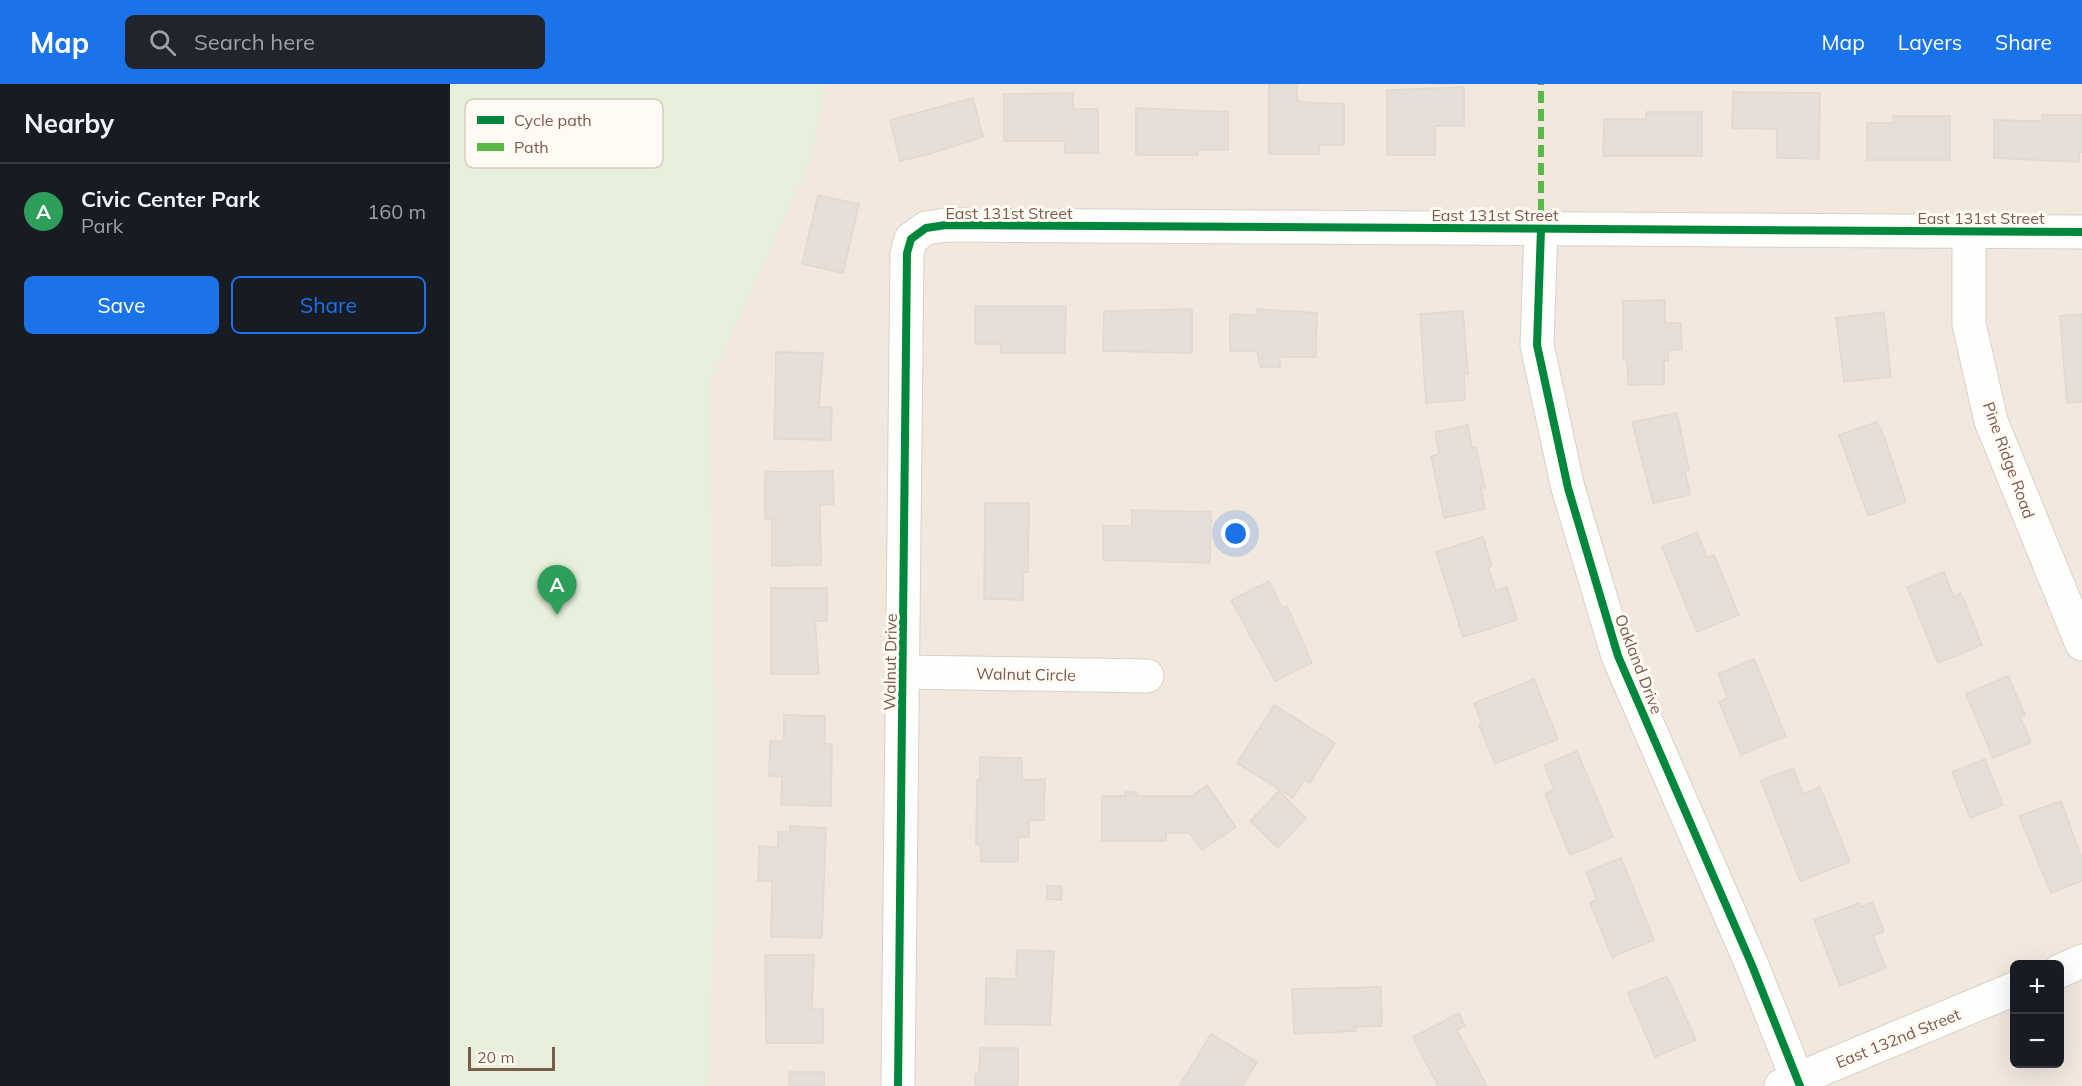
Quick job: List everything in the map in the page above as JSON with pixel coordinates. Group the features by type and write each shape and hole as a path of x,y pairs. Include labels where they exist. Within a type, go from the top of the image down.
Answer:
{"street":[{"name":"East 131st Street","path":"911,239 926,228 946,225 2082,232"},
{"name":"Oakland Drive","path":"1541,229 1537,345 1568,488 1618,656 1751,963 1793,1084"},
{"name":"Pine Ridge Road","path":"1969,232 1969,324 1991,421 2082,644"},
{"name":"Walnut Drive","path":"898,1086 908,253 911,239"},
{"name":"Walnut Circle","path":"904,672 1147,676"},
{"path":"2064,969 2082,961"},
{"name":"East 132nd Street","path":"1793,1084 2010,991"}],"shaded area":[{"path":"765,84 2082,84 2082,1086 657,1086 671,143"}],"green space":[{"path":"450,84 826,84 811,159 710,382 717,863 708,1086 450,1086"}],"building":[{"path":"1269,84 1297,84 1297,100 1303,102 1344,104 1344,145 1319,145 1319,154 1269,154"},
{"path":"1464,87 1464,126 1435,126 1435,155 1387,155 1387,90"},
{"path":"1733,92 1820,93 1819,159 1777,158 1777,129 1732,128"},
{"path":"1073,93 1073,109 1098,109 1098,153 1065,153 1065,141 1004,141 1004,94"},
{"path":"973,98 983,137 900,161 890,120"},
{"path":"1136,108 1228,112 1228,150 1198,150 1198,155 1136,155"},
{"path":"1646,112 1702,112 1702,156 1603,156 1604,119 1646,119"},
{"path":"2042,115 2082,115 2082,152 2079,152 2079,162 1994,158 1994,120 2042,121"},
{"path":"1893,116 1950,116 1950,160 1867,160 1867,123 1893,123"},
{"path":"818,195 859,204 843,273 802,264"},
{"path":"1665,300 1665,323 1681,323 1682,350 1668,350 1668,361 1664,361 1664,384 1628,385 1627,360 1623,360 1623,301"},
{"path":"975,306 1066,306 1065,353 1001,353 1001,344 975,344"},
{"path":"1192,309 1192,353 1103,351 1104,311"},
{"path":"1257,309 1317,313 1316,357 1280,357 1280,367 1260,367 1257,351 1230,351 1230,314 1257,315"},
{"path":"1463,311 1468,374 1464,374 1465,400 1426,403 1420,314"},
{"path":"1884,312 1891,377 1844,382 1836,318"},
{"path":"2082,314 2082,402 2067,403 2060,316"},
{"path":"776,352 823,353 819,407 832,407 831,440 774,439"},
{"path":"1677,413 1689,470 1685,471 1690,495 1653,503 1632,422"},
{"path":"1877,422 1906,502 1868,516 1839,435"},
{"path":"1468,425 1472,448 1476,447 1485,488 1481,488 1485,509 1444,518 1431,456 1439,454 1435,432"},
{"path":"833,471 834,504 820,505 821,565 772,566 772,519 765,519 765,472"},
{"path":"985,503 1029,503 1028,572 1023,572 1023,600 984,599"},
{"path":"1132,510 1211,512 1210,563 1103,560 1103,526 1132,526"},
{"path":"1697,532 1707,558 1714,555 1739,615 1697,632 1662,547"},
{"path":"1483,537 1492,566 1488,567 1496,591 1507,587 1517,620 1463,637 1436,552"},
{"path":"1944,572 1954,597 1961,593 1982,645 1938,663 1907,587"},
{"path":"1269,581 1282,608 1287,606 1312,663 1275,681 1231,600"},
{"path":"771,588 827,588 827,621 815,621 819,674 771,674"},
{"path":"1754,659 1786,736 1741,755 1719,702 1728,698 1718,674"},
{"path":"2008,676 2025,715 2020,717 2031,742 1993,758 1966,694"},
{"path":"1534,679 1558,739 1495,764 1479,725 1482,724 1474,703"},
{"path":"1274,705 1335,743 1310,783 1304,780 1293,798 1237,763"},
{"path":"784,715 825,716 825,744 832,744 831,806 781,805 782,776 769,776 770,741 784,741"},
{"path":"1577,751 1613,837 1570,855 1545,794 1554,790 1544,765"},
{"path":"980,757 1022,758 1022,780 1045,779 1044,820 1029,821 1029,837 1018,837 1018,862 981,862 981,846 976,844 977,780 980,780"},
{"path":"1985,759 2003,805 1970,818 1952,772"},
{"path":"1793,768 1803,794 1820,787 1850,862 1800,881 1761,781"},
{"path":"1207,785 1236,827 1202,850 1190,833 1166,833 1166,841 1102,841 1102,796 1125,796 1125,792 1136,792 1136,796 1192,796"},
{"path":"1279,791 1306,818 1278,848 1250,821"},
{"path":"2061,801 2082,859 2082,881 2051,893 2019,816"},
{"path":"790,826 826,828 822,938 771,937 772,881 758,881 759,846 778,847 778,832 790,832"},
{"path":"1621,858 1654,940 1612,957 1590,903 1597,900 1586,872"},
{"path":"1047,886 1062,886 1061,900 1047,899"},
{"path":"1872,902 1884,931 1873,936 1886,968 1840,986 1814,920 1859,903 1860,907"},
{"path":"1017,950 1054,951 1050,1025 985,1024 986,978 1016,979"},
{"path":"765,955 814,955 812,1009 823,1009 823,1043 766,1043"},
{"path":"1667,976 1696,1040 1655,1057 1628,993"},
{"path":"1381,987 1382,1026 1356,1027 1356,1031 1294,1034 1292,989"},
{"path":"1459,1013 1465,1026 1457,1030 1487,1086 1438,1086 1413,1037"},
{"path":"1211,1034 1257,1062 1242,1086 1179,1086"},
{"path":"980,1048 1018,1048 1018,1086 975,1086 975,1074 979,1074"},
{"path":"789,1072 824,1072 824,1086 789,1086"}],"marked path":[{"path":"1541,84 1541,229"}],"cycle path":[{"path":"898,1086 907,253 911,239 926,228 946,225 2082,232"},
{"path":"1541,229 1537,345 1568,488 1618,656 1751,963 1800,1086"}],"place":[{"name":"Civic Center Park","path":"557,615"}]}
